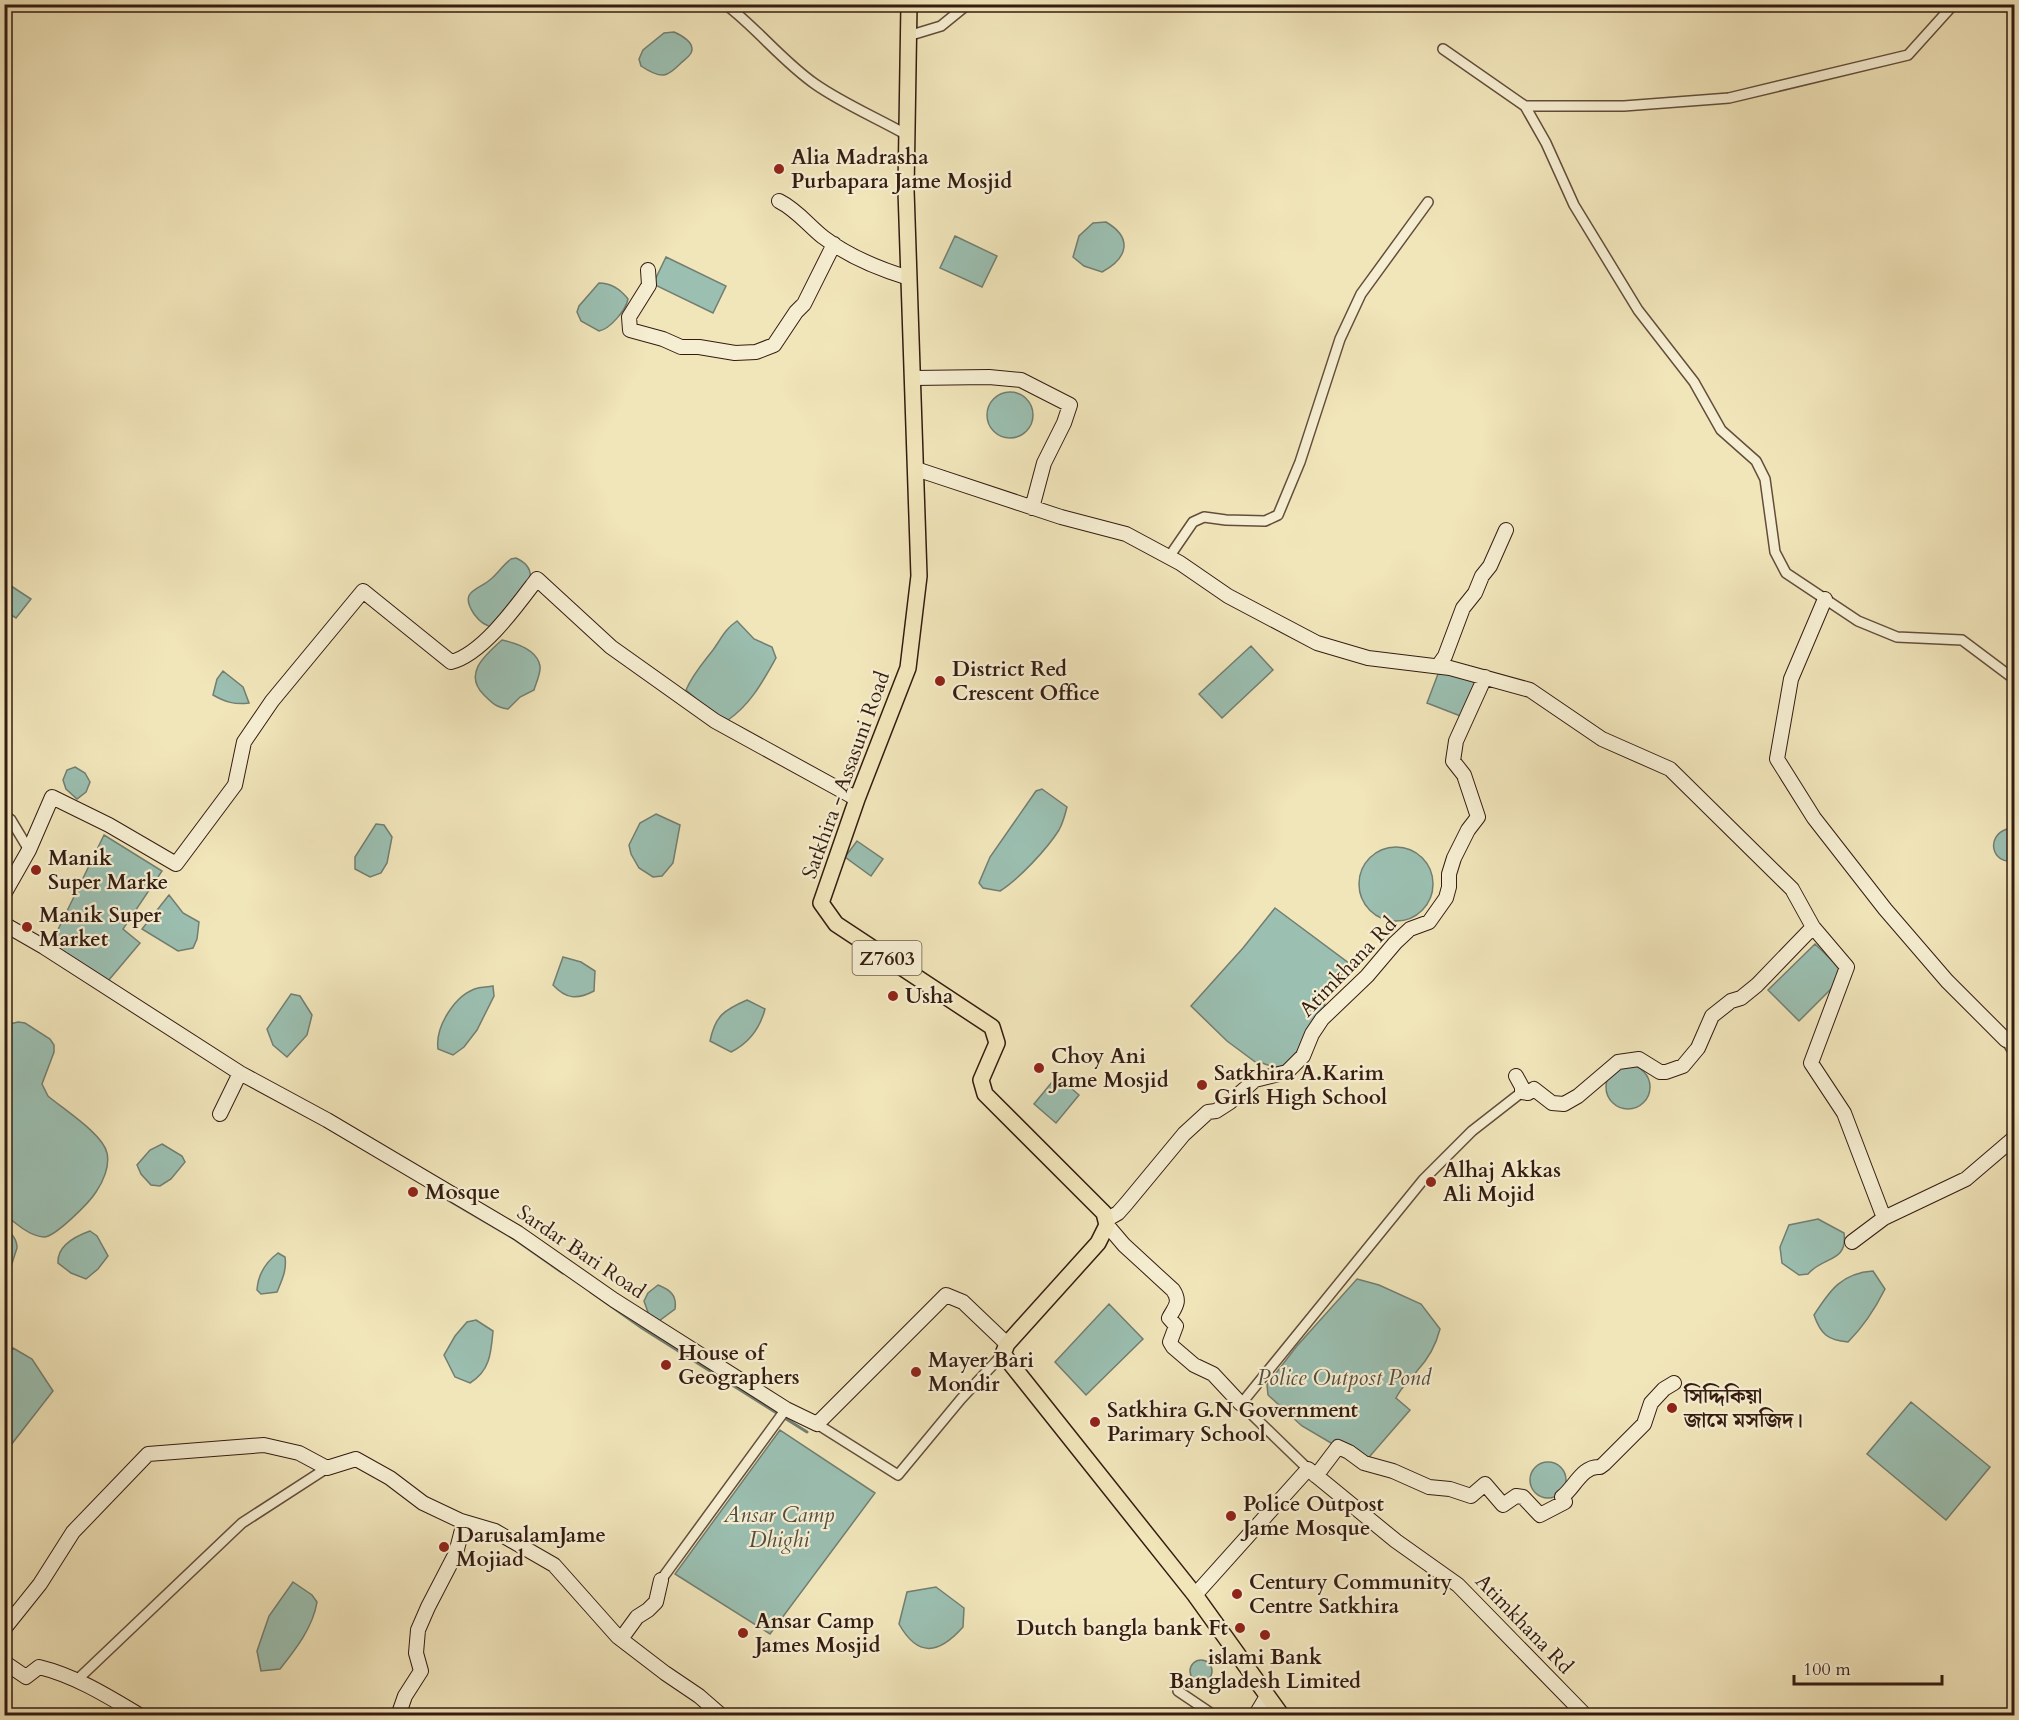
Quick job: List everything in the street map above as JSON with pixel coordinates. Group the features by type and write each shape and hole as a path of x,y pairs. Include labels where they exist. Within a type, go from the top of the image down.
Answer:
{"main road":[{"name":"Satkhira - Assasuni Road","path":"909,4 906,190 919,576 908,668 856,799 821,903 836,924 992,1027 997,1043 981,1080 985,1094 1104,1213 1107,1223"},
{"path":"779,201 793,208 821,236 834,244 881,268 909,278"},
{"path":"648,270 649,285 629,317 630,330 663,339 681,347 699,347 735,353 756,352 774,345 804,304 834,244"},
{"path":"913,378 989,377 1021,380 1070,405 1064,423 1044,463 1032,508"},
{"path":"916,469 1032,508 1126,534 1169,557 1228,596 1317,643 1368,658 1438,666 1530,690 1602,739 1670,769 1792,889 1813,927 1847,967 1811,1063 1844,1113 1884,1218"},
{"path":"1438,666 1445,656 1464,608 1490,566 1506,530"},
{"path":"4,894 29,850 52,797 109,825 176,864 235,785 244,742 272,701 363,591 451,662 460,660 501,627 537,579 611,647 715,721 856,799"},
{"path":"1825,599 1791,679 1777,759 1814,818 1885,909 1947,981 2006,1040"},
{"name":"Atimkhana Rd","path":"1107,1223 1126,1204 1184,1134 1208,1112 1230,1102 1255,1080 1287,1072 1303,1056 1312,1034 1322,1019 1361,983 1410,929 1429,922 1446,898 1454,858 1468,830 1478,817 1464,775 1453,761 1456,741 1485,677"},
{"name":"Sardar Bari Road","path":"4,924 44,947 240,1073 327,1120 518,1233 614,1300 786,1409 817,1424"},
{"path":"1516,1076 1522,1092 1527,1093 1534,1089 1552,1103 1564,1104 1578,1096 1618,1062 1639,1059 1655,1070 1666,1072 1683,1066 1698,1048 1712,1016 1757,985 1813,927"},
{"path":"220,1114 240,1073"},
{"path":"1852,1242 1884,1218 1966,1179 2014,1138"},
{"path":"1005,1349 1098,1243 1107,1223 1124,1245 1177,1296 1176,1308 1169,1318 1176,1326 1171,1340 1172,1345 1194,1365 1213,1374 1241,1404"},
{"path":"817,1424 946,1295 963,1302 1005,1349 1195,1595 1282,1716"},
{"path":"1195,1595 1338,1447 1364,1463 1393,1471 1429,1487 1450,1489 1471,1496 1485,1484 1503,1505 1516,1496 1523,1497 1540,1515 1565,1502 1562,1497 1578,1477 1604,1464 1644,1424 1651,1403 1664,1389 1674,1383"},
{"path":"4,1629 40,1584 73,1532 148,1454 264,1445 299,1453 327,1468 356,1459 390,1478 423,1503 464,1522 495,1531 554,1565 621,1639 699,1696 722,1716"},
{"name":"Atimkhana Rd","path":"1312,1472 1396,1541 1458,1585 1586,1716"},
{"path":"398,1716 405,1696 420,1671 416,1653 418,1630 456,1553 464,1522"},
{"path":"621,1639 637,1617 656,1602 661,1580"},
{"path":"4,1662 26,1677 39,1667 58,1671 141,1716"},
{"path":"1255,1716 1267,1696"}],"street":[{"path":"725,4 815,84 907,135"},
{"path":"908,36 941,26 968,4"},
{"path":"1525,106 1624,106 1729,98 1908,55 1954,4"},
{"path":"1443,49 1525,106 1546,143 1574,205 1638,310 1694,382 1721,430 1756,461 1765,479 1775,552 1786,573 1858,621 1897,637 1962,640 2014,679"},
{"path":"1169,557 1193,522 1204,517 1226,520 1265,520 1278,514 1300,462 1340,339 1361,294 1428,202"},
{"path":"4,815 11,820 29,850"},
{"path":"2006,1040 2014,1053"},
{"path":"1312,1472 1241,1404 1423,1180 1472,1131 1522,1092"},
{"path":"817,1424 898,1475 1005,1349"},
{"path":"661,1580 786,1409"},
{"path":"76,1680 242,1523 327,1468"},
{"path":"1178,1691 1215,1716"}],"water":[{"path":"674,32 690,43 692,49 689,56 673,71 664,75 655,74 641,66 639,59 643,50 664,33"},
{"path":"1106,222 1120,235 1124,248 1117,261 1102,272 1084,266 1073,257 1079,236 1093,223"},
{"path":"955,236 997,256 982,287 940,268"},
{"path":"666,257 726,286 713,313 653,284"},
{"path":"599,283 608,284 628,299 617,318 608,327 599,331 581,321 577,312 579,306"},
{"path":"1010,392 1019,393 1027,398 1032,406 1032,424 1027,432 1019,437 1010,438 1001,437 993,432 988,424 987,415 988,406 993,398 1001,393"},
{"path":"516,558 527,566 530,580 493,627 487,626 474,614 468,600 469,595 491,579 511,559"},
{"path":"5,582 31,599 16,618 5,611"},
{"path":"737,621 754,639 772,647 776,658 750,699 728,720 710,711 686,690 729,627"},
{"path":"502,640 530,651 535,655 540,666 534,690 520,697 508,709 490,701 475,680 478,666"},
{"path":"1251,646 1273,670 1222,718 1199,694"},
{"path":"223,671 243,687 249,703 230,702 213,695 217,679"},
{"path":"1450,672 1476,683 1463,717 1427,703 1438,674"},
{"path":"75,767 85,773 90,782 86,792 77,799 66,789 63,780 67,770"},
{"path":"1042,789 1067,807 1059,830 1032,863 1007,886 1000,891 983,888 979,883 990,857 1036,791"},
{"path":"656,814 680,825 673,863 662,876 653,877 639,868 629,845 640,823"},
{"path":"376,824 384,825 392,837 387,863 381,873 370,877 355,869 355,857"},
{"path":"2007,829 2014,830 2014,861 2001,859 1994,849 1996,838"},
{"path":"104,835 162,871 123,929 140,943 108,981 51,944"},
{"path":"857,841 883,859 871,876 845,857"},
{"path":"1396,847 1417,853 1427,863 1433,884 1427,905 1417,915 1396,921 1375,915 1365,905 1359,884 1365,863 1375,853"},
{"path":"169,895 183,913 199,922 197,939 193,948 178,951 142,929"},
{"path":"1275,908 1350,964 1326,994 1324,1008 1290,1063 1279,1067 1260,1062 1258,1064 1227,1041 1191,1006"},
{"path":"1815,944 1846,974 1799,1021 1768,990"},
{"path":"563,957 581,962 595,971 594,991 572,997 562,993 553,985"},
{"path":"493,986 494,996 477,1030 464,1047 453,1055 438,1049 443,1022 454,1004 470,991"},
{"path":"291,994 300,996 312,1015 307,1035 287,1057 273,1045 267,1029"},
{"path":"747,1000 765,1009 757,1029 748,1039 731,1052 710,1041 715,1025 722,1015"},
{"path":"25,1023 50,1039 54,1045 54,1052 42,1084 48,1096 82,1122 98,1138 108,1158 103,1179 92,1197 56,1232 44,1237 28,1232 5,1214 5,1033 10,1024"},
{"path":"1628,1065 1643,1072 1650,1087 1643,1102 1628,1109 1613,1102 1606,1087 1613,1072"},
{"path":"1057,1076 1079,1095 1056,1123 1034,1104"},
{"path":"162,1144 182,1156 185,1162 171,1179 160,1186 151,1185 141,1174 137,1165 150,1150"},
{"path":"1818,1219 1844,1233 1842,1250 1808,1274 1799,1275 1782,1263 1780,1247 1789,1225"},
{"path":"5,1228 14,1237 17,1248 5,1285"},
{"path":"90,1231 97,1236 108,1256 86,1279 71,1273 58,1263 64,1247 73,1239"},
{"path":"278,1253 285,1257 285,1271 281,1283 277,1292 261,1294 257,1290 261,1274 270,1260"},
{"path":"1873,1271 1885,1289 1873,1310 1848,1342 1830,1338 1819,1327 1814,1315 1838,1284 1853,1275"},
{"name":"Police Outpost Pond","path":"1357,1279 1379,1285 1421,1304 1440,1329 1428,1356 1396,1398 1410,1410 1364,1463 1346,1447 1331,1443 1302,1426 1268,1395 1267,1385 1296,1347"},
{"path":"658,1285 672,1294 675,1300 675,1309 659,1321 650,1318 644,1301 648,1293"},
{"path":"1109,1304 1143,1339 1086,1395 1055,1362"},
{"path":"476,1320 493,1331 486,1367 470,1383 455,1377 444,1355 455,1336 467,1322"},
{"path":"13,1348 32,1359 53,1391 7,1450 4,1447 5,1358"},
{"path":"1911,1402 1990,1467 1946,1520 1867,1454"},
{"name":"Ansar Camp Dhighi","path":"780,1430 875,1493 770,1634 675,1574"},
{"path":"1548,1462 1561,1467 1566,1480 1561,1493 1548,1498 1535,1493 1530,1480 1535,1467"},
{"path":"293,1582 312,1595 317,1602 312,1620 298,1646 280,1669 261,1671 257,1651 269,1616"},
{"path":"936,1587 964,1608 963,1627 946,1643 937,1647 921,1647 906,1635 899,1624 907,1592"},
{"path":"1201,1660 1209,1663 1212,1671 1209,1679 1201,1682 1193,1679 1190,1671 1193,1663"}],"waterway":[{"path":"429,1186 431,1190 513,1238 563,1273"},
{"path":"591,1292 642,1328 807,1432"}],"place":[{"name":"Alia Madrasha Purbapara Jame Mosjid","path":"779,169"},
{"name":"District Red Crescent Office","path":"940,681"},
{"name":"Manik Super Marke","path":"36,870"},
{"name":"Manik Super Market","path":"27,927"},
{"name":"Usha","path":"893,996"},
{"name":"Choy Ani Jame Mosjid","path":"1039,1068"},
{"name":"Satkhira A.Karim Girls High School","path":"1202,1085"},
{"name":"Alhaj Akkas Ali Mojid","path":"1431,1182"},
{"name":"Mosque","path":"413,1192"},
{"name":"House of Geographers","path":"666,1365"},
{"name":"Mayer Bari Mondir","path":"916,1372"},
{"name":"সিদ্দিকিয়া জামে মসজিদ।","path":"1672,1408"},
{"name":"Satkhira G.N Government Parimary School","path":"1095,1422"},
{"name":"Police Outpost Jame Mosque","path":"1231,1516"},
{"name":"DarusalamJame Mojiad","path":"444,1547"},
{"name":"Century Community Centre Satkhira","path":"1237,1594"},
{"name":"Dutch bangla bank Ft","path":"1240,1628"},
{"name":"Ansar Camp James Mosjid","path":"743,1633"},
{"name":"islami Bank Bangladesh Limited","path":"1265,1635"}]}
